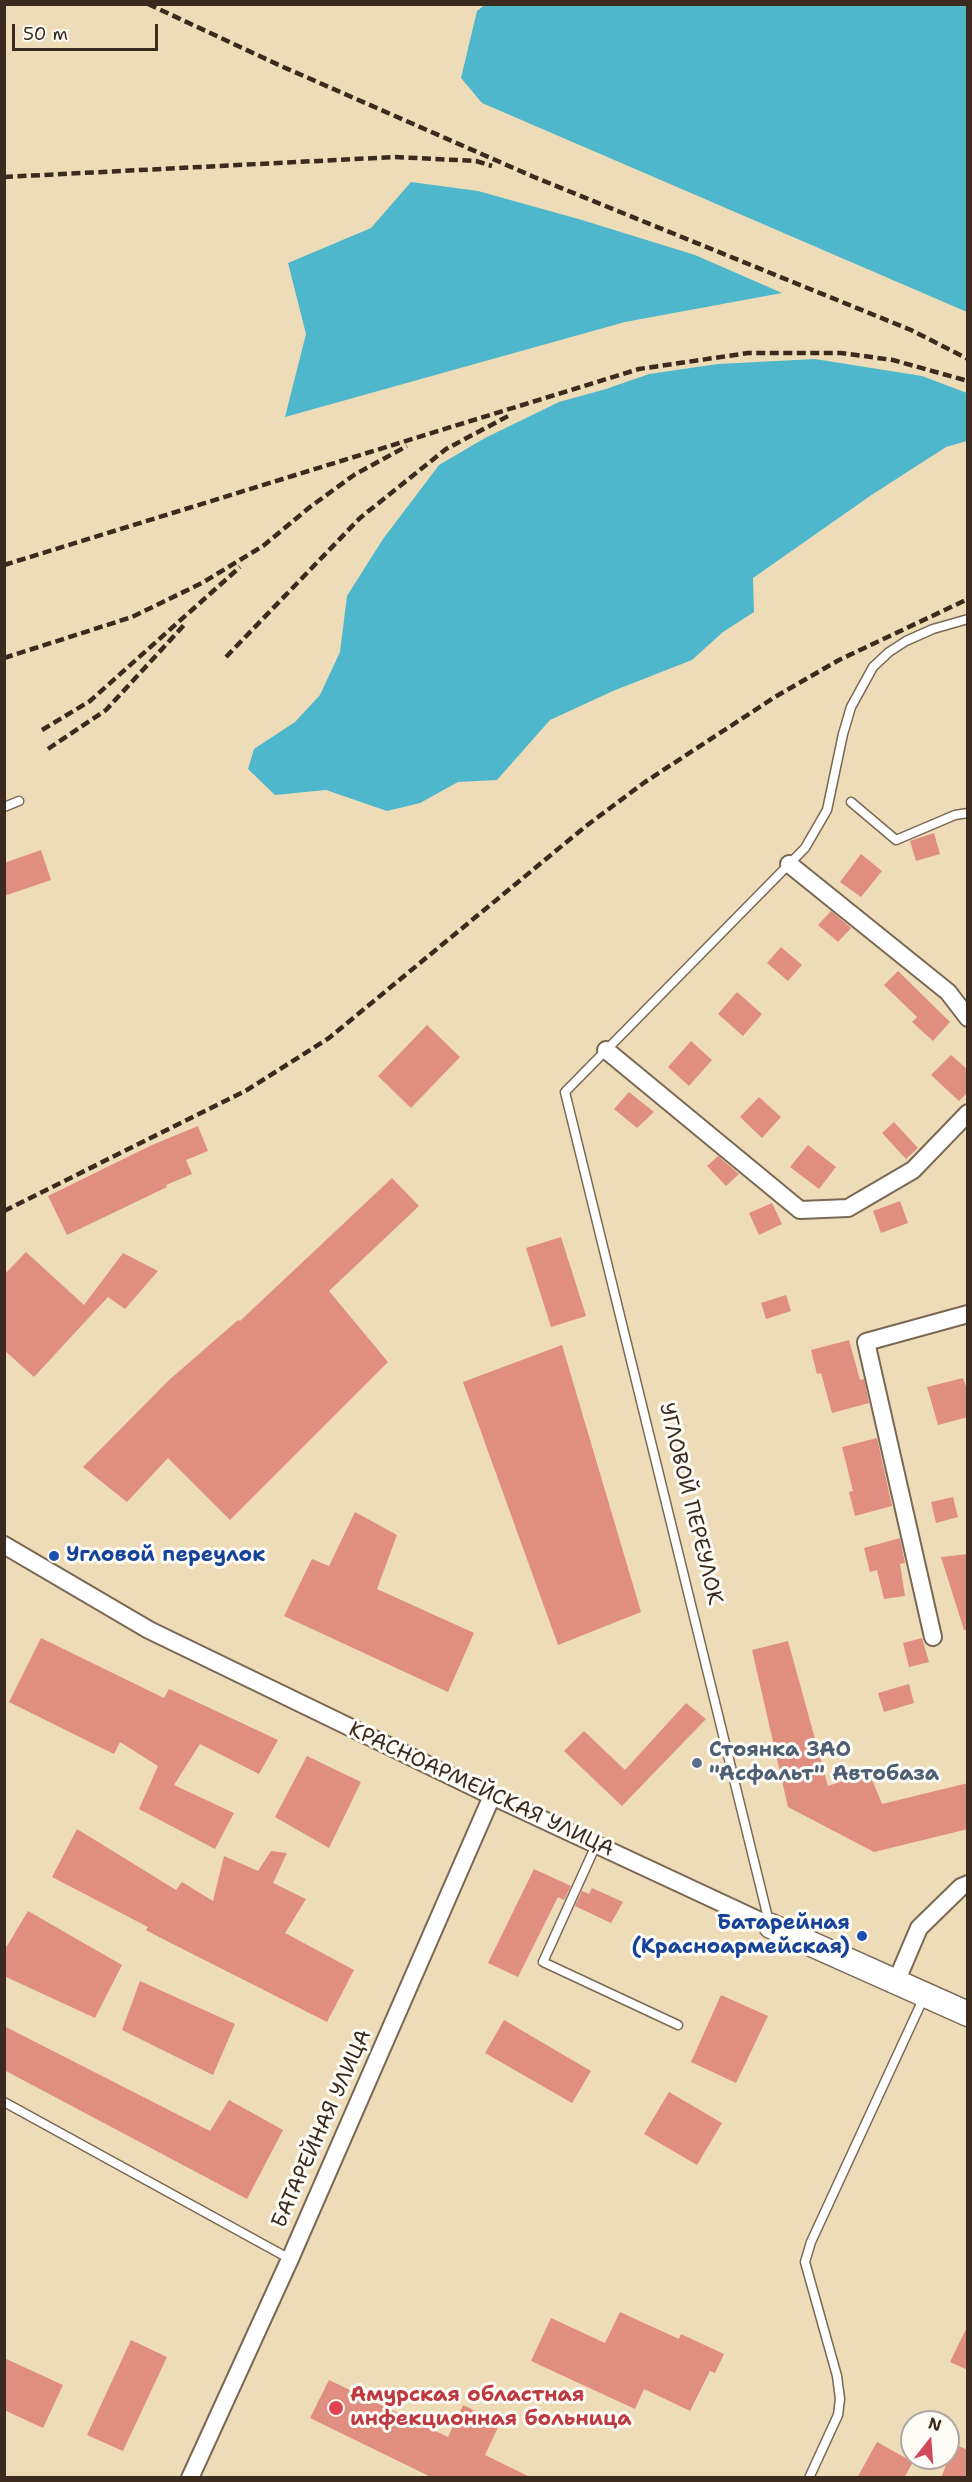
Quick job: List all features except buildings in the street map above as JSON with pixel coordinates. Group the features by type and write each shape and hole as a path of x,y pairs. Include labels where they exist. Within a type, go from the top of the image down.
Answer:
{"street":[{"path":"789,864 948,992 968,1018"},
{"path":"606,1050 800,1210 848,1208 913,1170 968,1113"},
{"path":"933,1637 866,1342 968,1314"},
{"name":"КРАСНОАРМЕЙСКАЯ УЛИЦА","path":"4,1545 149,1630 596,1845 968,2014"},
{"name":"БАТАРЕЙНАЯ УЛИЦА","path":"190,2478 290,2259 492,1796"},
{"path":"896,1982 919,1928 961,1887 968,1884"}],"lane":[{"path":"606,1050 805,848 827,810 851,707 873,667 889,652 906,641 933,629 968,619"},
{"path":"4,807 19,801"},
{"path":"850,802 896,840 955,815 968,813"},
{"name":"УГЛОВОЙ ПЕРЕУЛОК","path":"606,1050 566,1092 771,1926"},
{"path":"596,1845 543,1962 678,2025"},
{"path":"809,2478 838,2415 840,2399 837,2376 804,2262 811,2242 925,1995"},
{"path":"4,2102 290,2259"}],"water":[{"path":"486,4 967,5 967,312 482,103 461,78 477,11"},
{"path":"411,182 478,191 582,220 695,255 782,293 625,322 285,417 306,334 288,263 371,228"},
{"path":"815,359 922,376 967,393 967,441 946,447 870,496 753,578 754,612 723,632 692,660 613,691 550,720 497,780 458,782 420,803 387,811 326,790 275,795 248,769 254,749 295,722 320,695 340,652 347,596 383,539 439,465 485,438 559,402 649,374 718,364"}],"railway":[{"path":"148,4 281,66 534,177 911,330 968,359"},
{"path":"4,177 395,157 476,161 492,166"},
{"path":"4,565 639,369 748,353 841,353 893,360 968,381"},
{"path":"226,657 360,518 446,449 512,414"},
{"path":"4,658 132,617 202,583 263,546 310,507 354,475 407,446"},
{"path":"42,730 90,701 240,567"},
{"path":"4,1211 247,1090 329,1038 586,826 645,782 775,697 839,660 968,599"},
{"path":"48,749 106,710 185,624"}],"place":[{"name":"Угловой переулок","path":"54,1556"},
{"name":"Стоянка ЗАО \"Асфальт\" Автобаза","path":"697,1763"},
{"name":"Батарейная (Красноармейская)","path":"862,1936"},
{"name":"Амурская областная инфекционная больница","path":"336,2408"}]}
